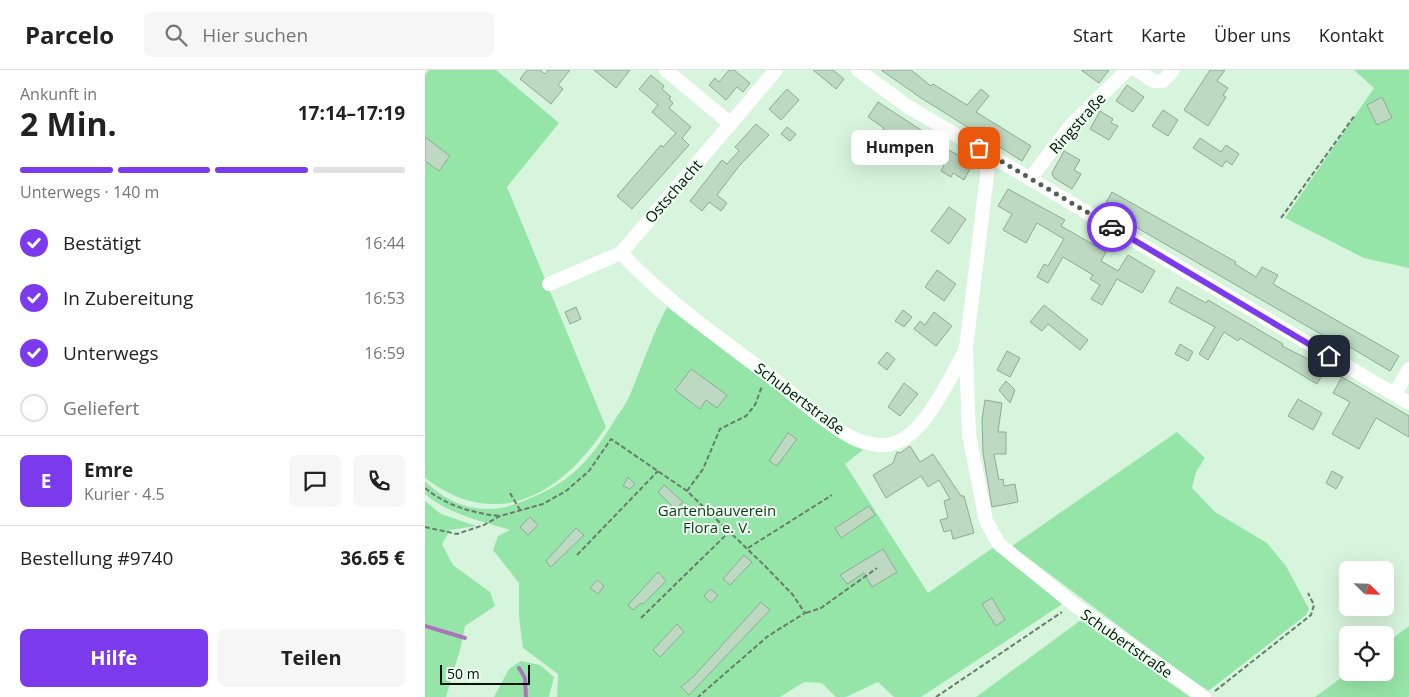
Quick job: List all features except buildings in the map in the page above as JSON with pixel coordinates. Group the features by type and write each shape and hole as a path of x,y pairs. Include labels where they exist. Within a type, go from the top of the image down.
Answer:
{"street":[{"path":"666,70 731,124"},
{"name":"Ostschacht","path":"549,284 621,253 776,70"},
{"path":"858,70 907,106 1409,403"},
{"name":"Ringstraße","path":"1030,179 1071,125 1127,70"},
{"path":"1137,70 1153,81 1163,81 1173,70"},
{"name":"Schubertstraße","path":"993,157 988,167 966,348 969,435 986,520 999,544 1073,604 1209,694"},
{"name":"Schubertstraße","path":"621,253 642,276 675,304 853,438 887,445 912,434 923,420 966,348"},
{"path":"1395,394 1409,369"}],"path":[{"path":"1281,218 1355,115"},
{"path":"687,491 703,469 720,429 739,421 751,411 760,390 770,376"},
{"path":"425,527 457,534 484,525 500,516 543,504 566,492 589,471 611,439 687,491 748,548 793,596 805,613"},
{"path":"577,555 658,471"},
{"path":"425,488 435,497 469,512 500,516"},
{"path":"510,493 520,510"},
{"path":"748,548 832,495"},
{"path":"641,618 729,532"},
{"path":"698,697 768,636 805,613 821,608 877,568"},
{"path":"1209,694 1311,615 1314,605 1308,593"},
{"path":"936,697 1057,616"}],"green space":[{"path":"429,70 496,70 559,123 507,187 606,427 589,451 569,471 548,487 526,498 502,504 477,503 452,494 425,478 425,75"},
{"path":"1354,70 1409,70 1409,268 1364,258 1285,218 1374,88"},
{"name":"Gartenbauverein Flora e. V.","path":"667,307 828,429 863,450 845,464 928,593 994,547 1064,603 921,697 894,697 878,682 846,697 836,697 822,683 804,682 780,697 557,697 558,674 523,648 519,617 519,583 493,550 498,536 510,530 465,516 444,507 425,494 425,481 455,502 467,506 490,509 515,504 548,490 561,482 573,473 595,450 627,402"},
{"path":"1177,432 1205,458 1196,472 1192,488 1215,512 1267,543 1286,566 1309,609 1306,615 1207,692 1012,546"},
{"path":"425,501 441,514 476,526 450,530 442,544 453,565 490,592 495,606 465,626 446,697 425,697"},
{"path":"1081,620 1190,697 976,697"},
{"path":"1409,626 1409,697 1315,697 1339,680 1394,681 1394,637"},
{"path":"521,661 540,665 554,677 549,697 494,697 509,669"}],"waterway":[{"path":"425,626 465,638"},
{"path":"519,668 525,678 526,697"}],"way so far":[{"path":"979,148 1112,227"}],"place":[{"name":"Humpen","path":"979,148"}],"route":[{"path":"1112,227 1329,356"}]}
